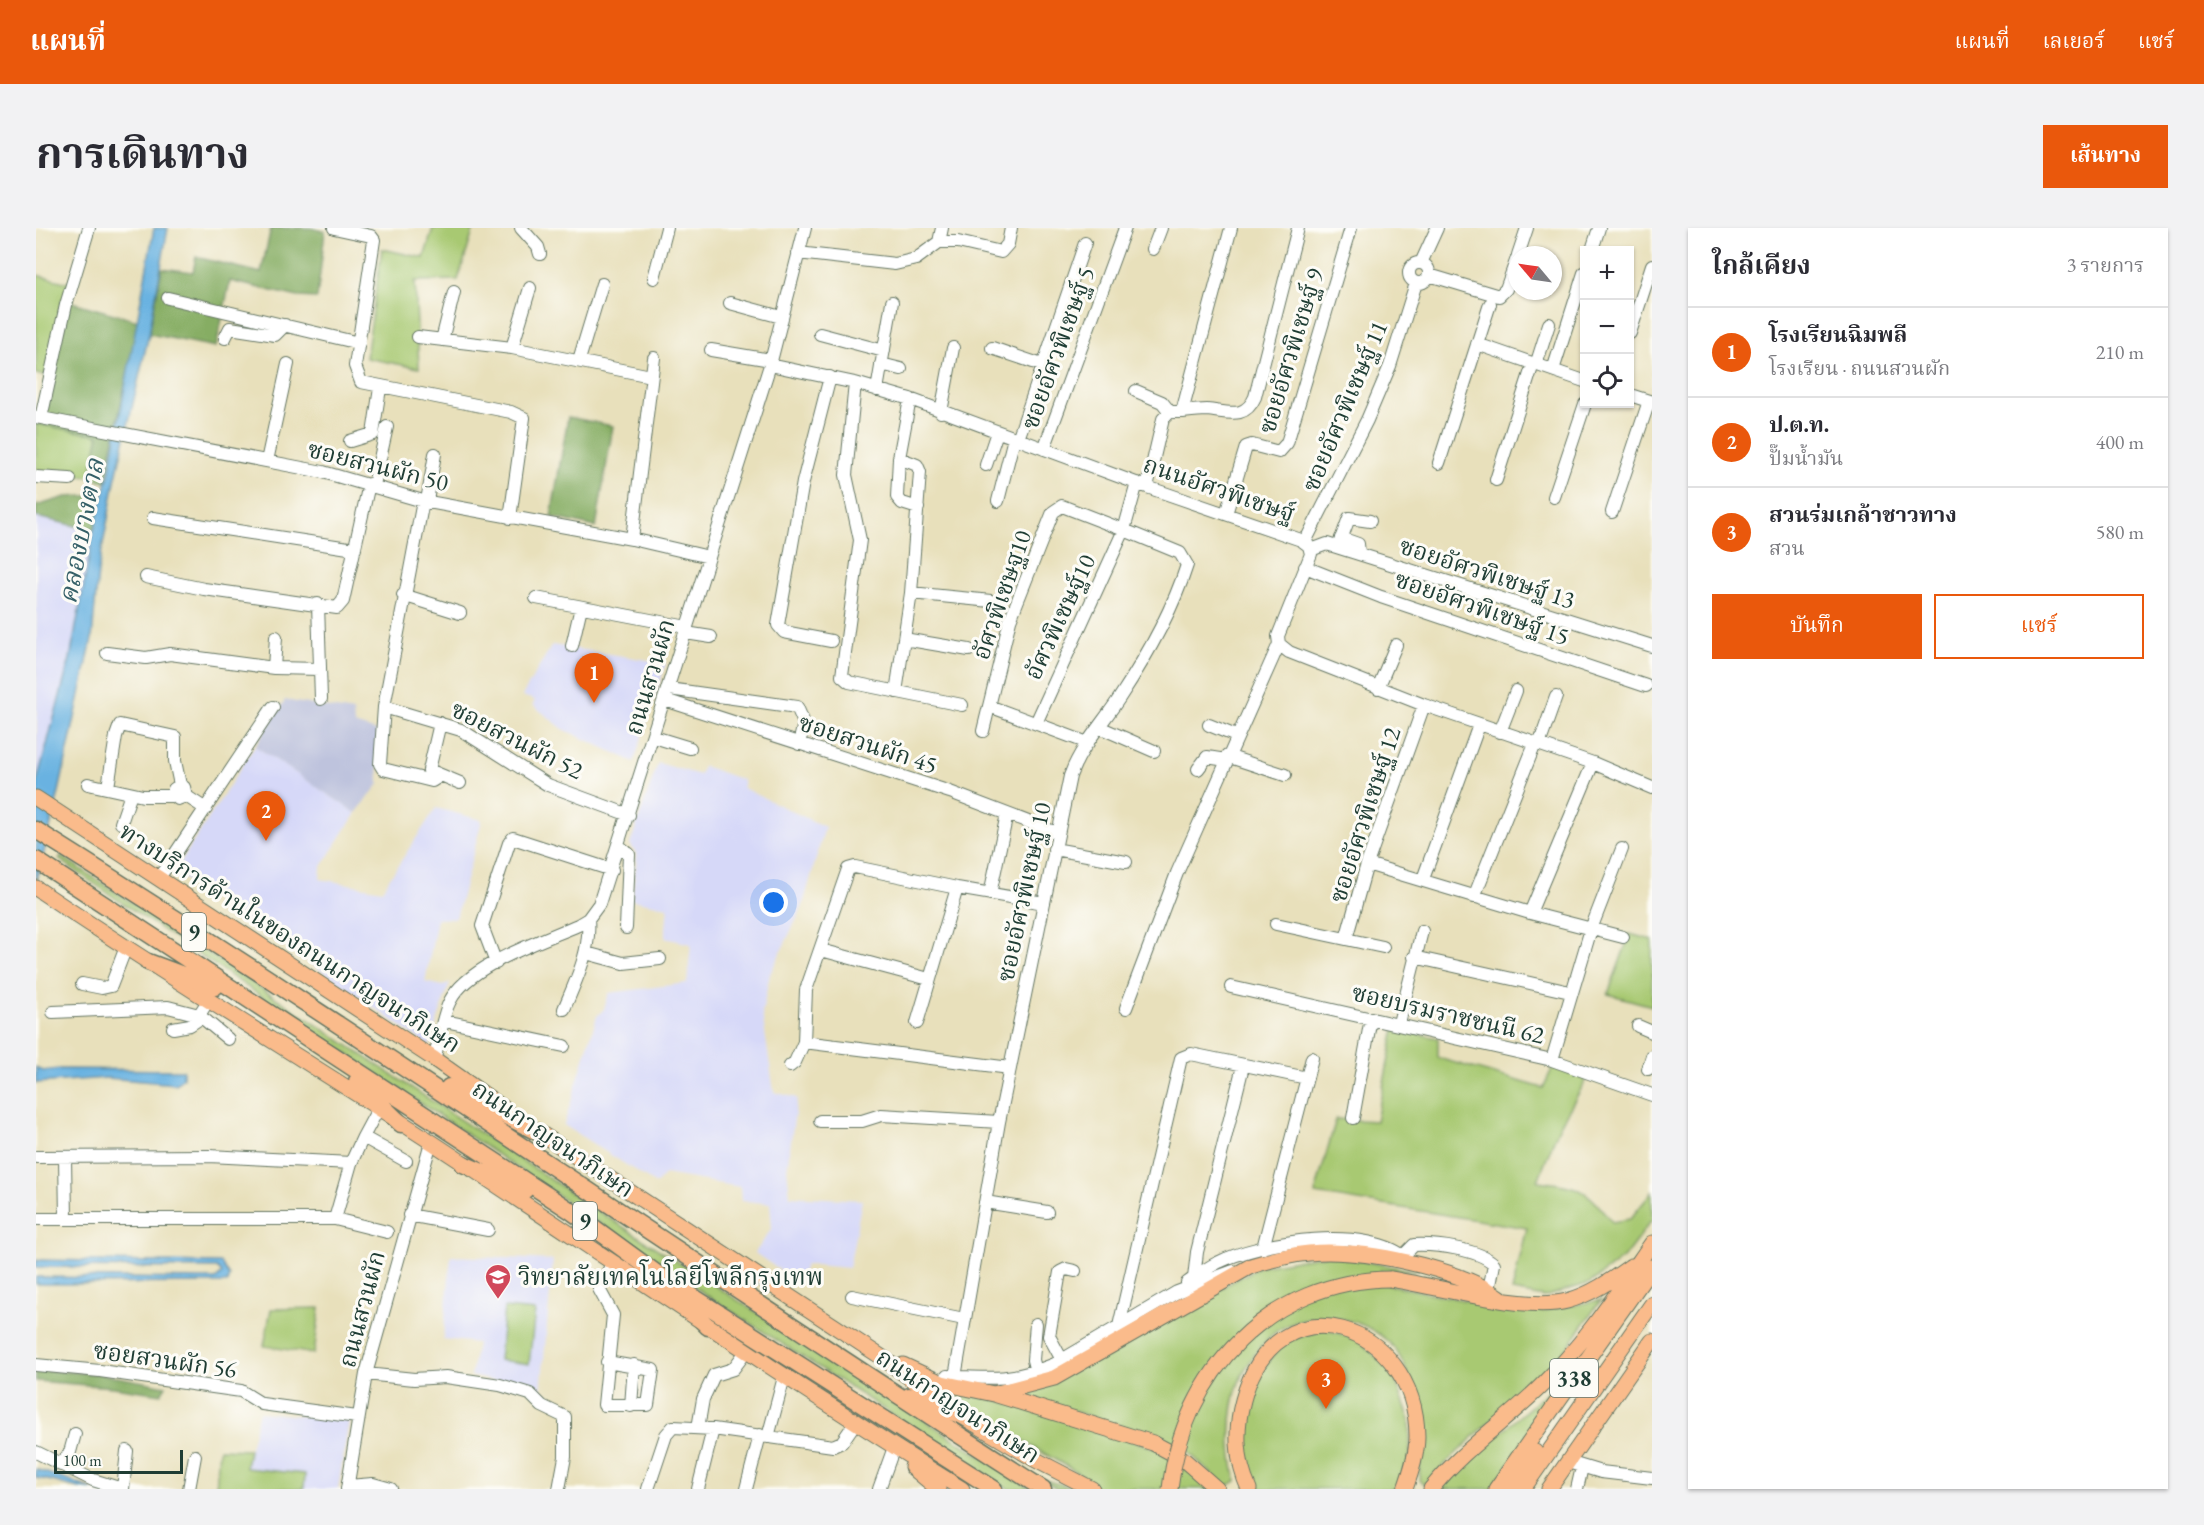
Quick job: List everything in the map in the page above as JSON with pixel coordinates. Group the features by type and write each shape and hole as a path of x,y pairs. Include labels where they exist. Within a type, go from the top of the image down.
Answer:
{"highway":[{"name":"ถนนกาญจนาภิเษก","path":"36,830 384,1054 878,1383 1043,1489"},
{"name":"ถนนกาญจนาภิเษก","path":"36,860 564,1207 656,1273 994,1489"},
{"path":"148,962 244,998"},
{"path":"328,1052 401,1124"},
{"path":"384,1054 537,1132"},
{"path":"463,1164 564,1207"},
{"path":"656,1273 708,1327"},
{"path":"878,1383 960,1415"}],"main road":[{"name":"ทางบริการด้านในของถนนกาญจนาภิเษก","path":"36,798 434,1059 537,1132 880,1356 960,1415 1036,1460 1092,1489"},
{"path":"36,888 208,1001 431,1142 784,1377 962,1489"},
{"name":"338","path":"1496,1489 1648,1262 1652,1243"},
{"path":"994,1394 1054,1378 1251,1266 1293,1255 1359,1253 1408,1260 1495,1294"},
{"path":"1170,1489 1174,1459 1193,1409 1208,1381 1239,1341 1277,1311 1318,1290 1351,1281 1390,1279 1495,1294 1532,1303 1565,1301 1591,1293 1648,1262"},
{"name":"338","path":"1431,1489 1464,1454 1544,1383 1612,1300 1648,1262"},
{"name":"338","path":"1509,1489 1652,1284"},
{"name":"338","path":"1522,1489 1652,1304"},
{"name":"338","path":"1529,1489 1652,1312"},
{"path":"1250,1489 1238,1444 1239,1414 1251,1377 1273,1346 1292,1332 1306,1327 1336,1326 1351,1330 1391,1360 1407,1389 1417,1436 1406,1489"},
{"name":"338","path":"1549,1489 1571,1466 1652,1341"},
{"path":"880,1356 958,1387 994,1394 1153,1443 1183,1459 1216,1489"},
{"path":"878,1437 938,1489"},
{"path":"1556,1489 1571,1466"}],"street":[{"path":"39,417 66,305 89,228"},
{"path":"334,228 373,237 355,366 358,378 368,385 380,388 522,416 525,422 510,518"},
{"path":"521,228 538,247 540,254"},
{"path":"654,278 667,228"},
{"name":"ถนนสวนผัก","path":"588,919 599,904 630,815 771,363 805,228"},
{"path":"939,242 942,228"},
{"path":"798,253 906,263 939,242 958,242 1001,252 1006,247 1011,228"},
{"name":"ซอยอัศวพิเชษฐ์ 5","path":"1044,449 1125,228"},
{"path":"1153,249 1161,228"},
{"path":"1176,412 1231,228"},
{"path":"1124,530 1142,485 1163,419 1176,412 1204,410 1238,414 1249,408 1255,397 1298,228"},
{"name":"ซอยอัศวพิเชษฐ์ 9","path":"1226,514 1246,447 1252,445 1279,452 1287,443 1351,228"},
{"path":"1421,263 1437,228"},
{"path":"1521,246 1527,228"},
{"path":"1593,246 1599,228"},
{"path":"998,501 1016,439 1085,243"},
{"path":"1421,263 1428,267 1429,275 1425,282 1416,283 1408,273 1413,265 1421,263"},
{"path":"1634,318 1652,265"},
{"path":"1429,275 1499,296 1508,283"},
{"name":"ซอยอัศวพิเชษฐ์ 11","path":"1308,546 1390,366 1416,283"},
{"path":"579,360 602,284"},
{"path":"1553,370 1580,286"},
{"path":"512,348 530,288"},
{"path":"442,340 454,292"},
{"path":"168,298 359,343"},
{"path":"877,390 892,302"},
{"path":"730,303 781,317"},
{"path":"1438,463 1490,304"},
{"path":"1496,480 1549,324"},
{"path":"225,338 230,328 276,334 285,326"},
{"path":"820,334 884,351"},
{"path":"418,337 512,348 651,376"},
{"path":"1477,344 1580,380"},
{"path":"941,412 953,348"},
{"path":"992,348 1042,365"},
{"name":"ถนนอัศวพิเชษฐ์","path":"711,350 855,383 910,399 1308,546 1305,567 1278,636 1279,644 1226,758 1151,935 1126,1008"},
{"path":"632,539 654,358"},
{"path":"267,461 288,364"},
{"path":"881,364 901,369"},
{"path":"830,377 803,482 778,625 784,632 831,641"},
{"path":"855,383 846,475 860,540 842,672 844,679 849,682 962,705"},
{"path":"351,441 373,434 380,388"},
{"path":"1136,392 1162,402 1176,412"},
{"path":"1612,512 1650,401 1634,396"},
{"path":"910,399 900,458 897,497 902,503 918,508"},
{"path":"1554,497 1584,408"},
{"name":"ซอยสวนผัก 50","path":"39,417 134,438 267,461 371,484 425,501 632,539 709,557"},
{"path":"146,577 204,589 337,608 341,605 387,427"},
{"path":"986,465 997,432"},
{"path":"435,454 403,595 381,732 382,768 432,781 440,776"},
{"path":"896,692 911,593 919,468 900,458"},
{"path":"36,477 70,480"},
{"name":"อัศวพิเชษฐ10","path":"983,731 1010,620 1056,508 1062,506 1124,530"},
{"path":"153,518 355,549"},
{"path":"1340,543 1349,518 1370,522"},
{"name":"อัศวพิเชษฐ์10","path":"1036,723 1124,530"},
{"name":"ซอยอัศวพิเชษฐ์ 10","path":"954,1377 999,1122 1070,776 1088,742 1158,634 1187,565 1180,553 1124,530"},
{"name":"ซอยอัศวพิเชษฐ์ 13","path":"1308,546 1340,543 1359,553 1652,646"},
{"name":"ซอยอัศวพิเชษฐ์ 15","path":"1305,567 1381,597 1646,686"},
{"path":"911,593 991,601"},
{"path":"403,595 460,613"},
{"path":"536,598 711,637"},
{"path":"318,604 321,699"},
{"path":"573,646 581,607"},
{"path":"274,668 276,637"},
{"path":"904,639 969,650"},
{"path":"1279,644 1289,652 1378,688 1593,763 1652,788"},
{"path":"1378,688 1396,645"},
{"path":"108,653 146,658 170,654 274,668 320,669"},
{"path":"1500,732 1516,691"},
{"path":"667,695 796,707 804,723 799,744"},
{"name":"ซอยสวนผัก 45","path":"667,695 799,744 950,792 1057,833"},
{"path":"1474,897 1556,697"},
{"name":"ซอยอัศวพิเชษฐ์ 12","path":"1346,939 1367,864 1424,705"},
{"path":"989,706 1088,742"},
{"path":"159,878 273,707"},
{"name":"ซอยสวนผัก 52","path":"384,707 468,733 548,785 630,815"},
{"path":"440,723 428,764 430,771 460,783"},
{"path":"108,787 116,736 120,725 176,736 175,761 180,792 206,809"},
{"path":"1209,725 1236,736"},
{"path":"1423,879 1479,725"},
{"path":"1099,727 1154,751"},
{"path":"654,737 690,748"},
{"path":"1198,769 1207,757 1226,758 1285,775"},
{"path":"1530,913 1593,763"},
{"path":"88,784 131,794 163,798 180,792"},
{"path":"121,823 131,794"},
{"path":"990,894 1007,814"},
{"path":"496,963 482,926 508,845 513,838 612,870"},
{"path":"619,846 629,854 626,928"},
{"path":"1054,849 1126,861"},
{"path":"1552,1060 1570,992 1622,849"},
{"path":"1367,864 1530,913 1623,937"},
{"path":"789,1066 795,1062 804,1042 806,990 821,950 844,874 848,869 855,867 1044,903"},
{"path":"917,1023 957,888"},
{"path":"434,1059 447,1008 455,993 470,979 496,963 588,919 590,935 586,953 564,1009"},
{"path":"1275,924 1383,947"},
{"path":"1399,1023 1422,931"},
{"path":"82,984 102,988 111,986 126,947"},
{"path":"821,950 929,979"},
{"path":"586,953 623,963 660,959"},
{"path":"1414,957 1570,992"},
{"name":"ซอยบรมราชชนนี 62","path":"1231,987 1399,1023 1552,1060 1652,1095"},
{"path":"172,1028 190,1025 200,1016 208,1001"},
{"path":"53,1012 168,1007 200,1016 228,1039"},
{"path":"1353,1118 1371,1018"},
{"path":"445,1021 564,1046"},
{"path":"1638,1026 1652,1032"},
{"path":"804,1042 1010,1068"},
{"path":"1119,1326 1181,1058 1191,1054 1307,1078"},
{"path":"1648,1068 1652,1056"},
{"path":"1263,1248 1312,1058"},
{"path":"1194,1278 1197,1252 1243,1066"},
{"path":"335,1219 351,1163 378,1109"},
{"path":"820,1121 862,1121 881,1115 999,1122"},
{"path":"363,1137 406,1161"},
{"name":"ถนนสวนผัก","path":"347,1487 366,1374 431,1142"},
{"path":"36,1157 209,1156 351,1163"},
{"path":"65,1157 66,1219"},
{"path":"985,1202 1047,1212"},
{"path":"409,1215 488,1230"},
{"path":"36,1219 335,1219 387,1232"},
{"path":"925,1375 991,1380 1036,1372 1062,1360 1177,1292 1219,1262 1263,1248 1289,1243 1334,1240 1367,1244 1408,1260 1414,1245 1437,1245 1486,1258 1494,1264 1495,1294"},
{"path":"607,1362 651,1368 655,1373 650,1402 646,1406 604,1405 607,1362 613,1315 599,1288 612,1264"},
{"path":"1177,1292 1251,1266"},
{"path":"1062,1360 1049,1336 1050,1324 1060,1272 1066,1269 1075,1271"},
{"path":"852,1296 964,1319"},
{"path":"1036,1324 1033,1340 1036,1372"},
{"path":"698,1428 703,1399 714,1375 733,1369 746,1352"},
{"name":"ซอยสวนผัก 56","path":"36,1365 100,1371 241,1391 262,1404 357,1417"},
{"path":"631,1407 634,1365"},
{"path":"366,1374 414,1379 446,1377 500,1385 530,1394 542,1406 565,1417 565,1456 560,1489"},
{"path":"746,1489 784,1377"},
{"path":"648,1489 668,1431 677,1426 832,1446 842,1442 855,1423"},
{"path":"698,1489 713,1429"},
{"path":"61,1465 70,1452 75,1434"},
{"path":"879,1489 893,1450"},
{"path":"36,1452 61,1465 90,1485 122,1489 127,1451"},
{"path":"189,1489 195,1456"},
{"path":"1577,1489 1571,1466 1652,1478"},
{"path":"347,1487 373,1485 391,1489"}],"shaded area":[{"path":"36,517 94,530 70,659 37,781"},
{"path":"552,645 666,663 634,762 563,729 533,705 535,700 522,696"},
{"path":"285,700 353,712 354,724 377,731 379,784 356,813 255,746"},
{"path":"255,746 356,813 321,868 320,879 382,890 436,808 482,820 456,918 437,919 425,982 443,986 450,982 429,1046 269,934 174,872"},
{"path":"658,763 700,775 703,766 743,780 743,788 825,827 802,908 770,974 762,1013 774,1092 797,1098 787,1169 790,1196 862,1200 849,1268 806,1264 797,1282 755,1253 772,1228 770,1203 741,1201 740,1187 665,1174 656,1184 564,1125 597,1016 604,1009 609,993 687,983 691,944 665,938 668,907 632,900 637,855 630,844"},
{"name":"วิทยาลัยเทคโนโลยีโพลีกรุงเทพ","path":"451,1256 553,1260 541,1391 471,1376 477,1343 443,1339"},
{"path":"259,1412 349,1421 338,1489 304,1489 305,1474 245,1468"}],"green space":[{"path":"271,228 310,228 325,231 317,298 298,297 230,281 216,347 149,334 162,268 193,272 196,257 261,273"},
{"path":"433,228 474,228 458,280 415,281 419,368 366,358 382,249 424,258"},
{"path":"36,275 69,283 45,376 36,374"},
{"path":"62,299 138,321 105,482 90,477 99,435 36,424"},
{"path":"568,417 613,426 596,527 551,517"},
{"path":"36,424 99,435 90,477 36,472"},
{"path":"101,495 94,530 36,517 36,506 66,497"},
{"path":"61,856 603,1214 1032,1489 1008,1489 708,1296 118,900 59,859"},
{"path":"1630,934 1652,940 1652,1006 1608,994"},
{"path":"1395,1029 1438,1038 1438,1058 1543,1088 1553,1067 1588,1077 1559,1127 1538,1181 1573,1187 1581,1191 1595,1202 1612,1222 1630,1219 1652,1192 1652,1220 1624,1257 1590,1283 1544,1297 1512,1291 1527,1228 1315,1194 1336,1119 1376,1121"},
{"path":"1327,1255 1417,1271 1380,1270 1385,1284 1497,1307 1543,1311 1601,1300 1567,1348 1424,1484 1419,1480 1423,1432 1422,1412 1404,1364 1385,1339 1360,1324 1346,1320 1316,1318 1287,1326 1269,1337 1254,1356 1239,1382 1232,1407 1231,1444 1236,1481 1226,1487 1187,1451 1140,1432 1022,1395 1044,1386 1261,1266"},
{"path":"320,1308 314,1354 264,1346 271,1309"},
{"path":"504,1308 535,1311 529,1364 499,1360"},
{"path":"1324,1329 1358,1339 1393,1374 1410,1420 1410,1455 1399,1489 1254,1489 1243,1454 1247,1399 1272,1356 1287,1341"},
{"path":"1580,1363 1492,1489 1441,1489 1474,1456"},
{"path":"36,1370 101,1374 166,1386 161,1394 113,1387 36,1381"},
{"path":"951,1393 994,1399 1162,1450 1211,1489 1058,1489 1041,1479 1069,1487 1082,1475 1031,1446"},
{"path":"219,1449 249,1450 246,1468 305,1474 304,1489 216,1489"}],"water":[{"path":"154,228 168,228 149,334 115,481 98,571 92,639 59,792 36,884 37,781 70,659 94,530 109,474"},
{"path":"36,1067 42,1071 60,1069 183,1070 183,1078 176,1084 107,1078 36,1083"},
{"path":"36,1260 221,1263 229,1276 227,1283 36,1284 36,1277 216,1279 222,1273 217,1268 36,1267"},
{"path":"36,1469 92,1489 77,1488 36,1478"}],"place":[{"name":"โรงเรียนฉิมพลี","path":"594,703"},
{"name":"ป.ต.ท.","path":"266,841"},
{"name":"วิทยาลัยเทคโนโลยีโพลีกรุงเทพ","path":"498,1300"},
{"name":"สวนร่มเกล้าชาวทาง","path":"1326,1409"}],"water label":[{"name":"คลองบางตาล","path":"81,531"}]}
